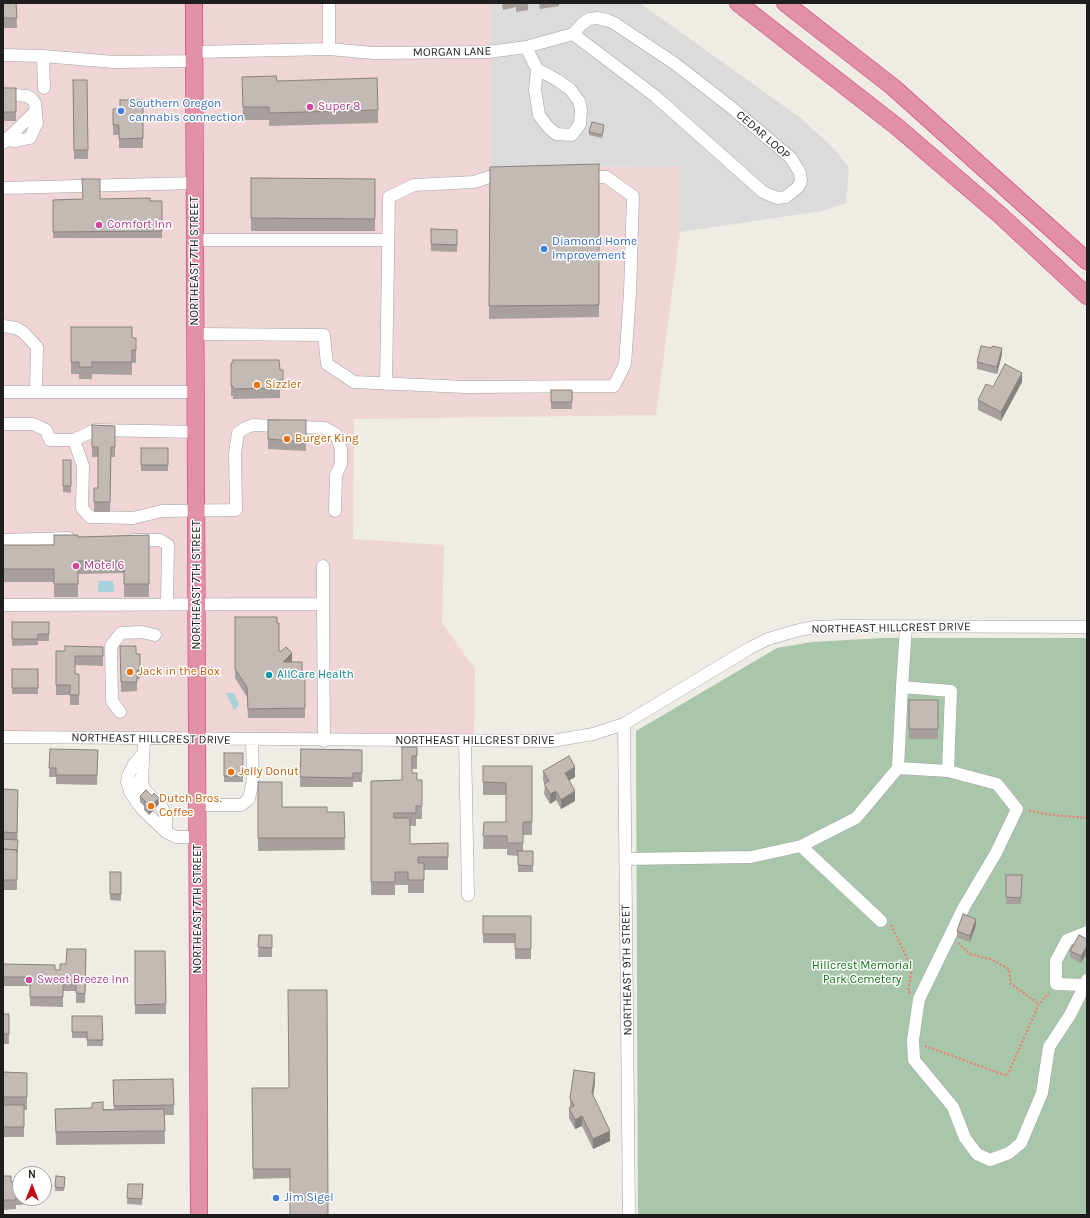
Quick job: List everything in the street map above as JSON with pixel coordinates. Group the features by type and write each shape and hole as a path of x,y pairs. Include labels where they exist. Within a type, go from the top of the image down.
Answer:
{"highway":[{"name":"NORTHEAST 7TH STREET","path":"194,3 199,1215"},
{"path":"725,3 772,28"},
{"path":"738,3 772,28 907,136 1000,215 1087,296"},
{"path":"785,3 893,87 1087,261"}],"street":[{"path":"329,3 329,49"},
{"name":"CEDAR LOOP","path":"597,18 607,20 674,63 732,108 791,158 800,173 801,180 798,187 786,197 777,198 763,192 655,96 572,34 589,19 597,18"},
{"name":"MORGAN LANE","path":"3,55 43,56 114,62 329,49 373,53 488,52 526,47 572,34"},
{"path":"526,47 537,69 535,90 539,115 548,127 556,134 572,135 580,124 581,109 578,101 570,89 537,69"},
{"path":"43,56 44,88"},
{"path":"3,94 27,96 35,103 36,111 36,128 30,138 16,141 4,141"},
{"path":"386,384 387,240 389,197 414,185 474,182 489,177 520,177"},
{"path":"196,334 324,334 327,364 354,382 465,387 614,386 625,364 630,293 633,196 606,177 575,177"},
{"path":"3,188 195,183"},
{"path":"195,240 387,240"},
{"path":"3,326 16,328 23,332 35,344 37,349 36,392"},
{"path":"3,392 196,392"},
{"path":"3,424 33,424 46,430 50,440 74,440 95,430 196,432"},
{"path":"74,440 83,466 82,508 90,517 133,518 162,511 236,510 236,438 238,433 245,428 253,425 318,427 331,430 336,434 341,449 341,464 336,475 335,511"},
{"path":"3,540 81,538"},
{"path":"120,539 160,540 168,545 167,604"},
{"path":"323,566 324,740"},
{"path":"3,604 323,604"},
{"name":"NORTHEAST HILLCREST DRIVE","path":"3,737 552,742 593,734 624,724 750,648 784,633 815,627 1087,627"},
{"path":"626,859 751,857 801,846 856,818 898,768 906,627"},
{"path":"120,712 112,701 112,646 121,633 142,632 155,635"},
{"path":"902,687 951,691 948,770"},
{"name":"NORTHEAST 9TH STREET","path":"624,724 629,1215"},
{"path":"144,739 142,784 146,792 162,807 166,818 166,832"},
{"path":"198,805 241,805 249,799 253,779 252,740"},
{"path":"466,742 468,895"},
{"path":"143,754 134,764 127,782 130,792 136,801 166,832 176,837 198,837"},
{"path":"898,768 948,770 998,784 1017,809 996,853 964,907 918,1003 913,1040 914,1060 953,1107 965,1138 977,1154 990,1160 1009,1153 1021,1143 1042,1093 1049,1047 1070,1015 1086,983 1056,984 1056,961 1067,940 1087,932"},
{"path":"136,801 134,789 142,776"},
{"path":"801,846 881,921"}],"path":[{"path":"1017,809 1052,815 1087,818"},
{"path":"881,921 890,924 912,968 908,991 918,1003"},
{"path":"950,936 970,954 993,960 1009,969 1011,984 1040,1004"},
{"path":"913,1040 1007,1076 1040,1004 1056,984"}],"shaded area":[{"path":"3,3 491,3 492,166 679,167 680,232 656,415 354,419 353,539 444,545 442,623 475,669 474,735 3,739"},
{"path":"491,3 640,3 802,119 834,149 849,167 846,203 822,211 680,232 678,167 492,166"}],"green space":[{"name":"Hillcrest Memorial Park Cemetery","path":"884,638 1087,638 1087,1215 638,1215 636,731 777,648 812,642"}],"water":[{"path":"98,581 113,581 114,592 98,592"},
{"path":"226,693 234,693 239,705 234,710"}],"building":[{"path":"3,3 16,3 17,18 3,18"},
{"path":"276,76 277,81 377,78 378,110 269,113 269,107 243,107 242,77"},
{"path":"73,80 87,80 88,150 74,150"},
{"path":"3,88 16,88 16,112 3,112"},
{"path":"120,100 143,100 143,138 119,139 119,125 113,125 113,109 120,109"},
{"path":"592,122 604,125 602,135 589,132"},
{"name":"Diamond Home Improvement","path":"599,164 599,305 489,306 490,167"},
{"path":"251,178 375,179 375,219 251,218"},
{"path":"82,179 100,179 100,199 150,198 150,201 162,201 162,231 53,232 53,200 83,199"},
{"path":"431,229 457,230 457,245 431,244"},
{"path":"71,327 132,327 132,338 136,338 136,350 132,350 132,362 92,362 92,367 79,367 79,362 71,362"},
{"path":"981,346 1002,348 997,367 977,362"},
{"name":"Sizzler","path":"233,360 279,360 280,370 283,370 283,380 279,380 280,388 233,389 233,386 231,386 231,363 233,363"},
{"path":"1005,364 1022,373 1001,412 978,400 986,384 993,387"},
{"path":"551,390 572,390 572,402 551,402"},
{"path":"268,420 306,420 306,442 268,439"},
{"path":"92,425 115,426 115,447 111,447 110,502 94,502 94,488 98,488 98,447 92,447"},
{"path":"141,448 168,448 168,465 141,465"},
{"path":"63,460 71,460 71,486 63,486"},
{"name":"Motel 6","path":"54,535 78,535 78,537 149,535 149,584 124,584 124,561 78,561 78,584 54,584 54,569 3,569 3,545 54,545"},
{"name":"AllCare Health","path":"235,617 277,617 277,623 279,623 279,651 280,652 286,647 292,653 283,662 302,662 302,675 305,675 305,708 248,709 247,687 235,669"},
{"path":"12,622 49,622 49,634 38,634 38,639 12,639"},
{"path":"65,646 103,647 103,656 75,656 75,674 79,674 79,695 70,695 70,685 56,685 56,651 65,651"},
{"name":"Jack in the Box","path":"120,646 136,646 136,654 140,654 140,670 137,670 137,682 121,682"},
{"path":"12,669 38,669 38,688 12,688"},
{"path":"909,700 938,700 938,729 909,729"},
{"path":"402,747 417,747 417,756 412,756 412,773 417,773 417,780 422,780 422,806 416,806 416,813 394,813 394,818 410,818 410,844 448,843 448,857 418,857 418,863 424,863 424,880 408,880 408,872 395,872 395,882 371,882 371,781 402,780"},
{"path":"50,749 98,750 97,775 56,775 56,768 49,768"},
{"path":"301,749 362,750 362,773 353,773 353,778 300,777"},
{"path":"224,753 243,753 243,776 224,776"},
{"path":"569,756 575,767 565,773 575,791 561,800 556,791 550,794 544,784 549,781 543,771"},
{"path":"483,766 532,766 532,822 523,822 523,843 507,843 507,836 483,836 484,822 506,822 506,783 483,782"},
{"path":"258,782 282,782 282,807 327,807 327,812 344,812 345,838 258,838"},
{"path":"3,789 18,790 17,833 3,832"},
{"path":"146,790 152,796 154,793 159,798 149,808 144,804 146,802 140,796"},
{"path":"3,839 18,840 17,852 17,850 3,849"},
{"path":"3,849 17,850 17,880 3,880"},
{"path":"518,851 533,851 533,866 518,865"},
{"path":"110,872 121,872 121,894 110,894"},
{"path":"1006,875 1022,875 1021,898 1006,897"},
{"path":"963,914 976,919 970,936 957,931"},
{"path":"483,916 531,916 531,949 515,949 515,934 483,934"},
{"path":"259,935 272,935 272,948 258,947"},
{"path":"1079,935 1087,939 1087,946 1081,956 1070,951"},
{"path":"67,949 86,949 85,994 76,993 76,982 63,982 63,997 30,997 30,977 3,977 3,964 55,965 55,970 60,970 60,964 66,964","holes":["38,977 56,977 56,982 38,981"]},
{"path":"135,951 165,951 166,1004 135,1005"},
{"path":"288,990 327,990 328,1215 290,1215 290,1169 253,1169 252,1088 289,1088"},
{"path":"3,1014 9,1014 9,1034 3,1034"},
{"path":"72,1016 102,1016 103,1040 87,1040 87,1032 72,1032"},
{"path":"574,1070 595,1073 592,1093 610,1131 593,1139 582,1116 575,1120 569,1108 574,1106 570,1098"},
{"path":"3,1072 27,1073 27,1097 3,1097"},
{"path":"173,1079 174,1105 114,1106 113,1080"},
{"path":"103,1102 103,1110 164,1109 165,1131 56,1132 55,1109 92,1108 92,1103"},
{"path":"3,1105 24,1105 24,1127 3,1127"},
{"path":"3,1176 11,1176 12,1200 3,1200"},
{"path":"56,1176 65,1177 64,1188 55,1187"},
{"path":"128,1184 143,1184 142,1199 127,1198"}],"place":[{"name":"Super 8","path":"310,107"},
{"name":"Southern Oregon cannabis connection","path":"121,111"},
{"name":"Comfort Inn","path":"99,225"},
{"name":"Diamond Home Improvement","path":"544,249"},
{"name":"Sizzler","path":"257,385"},
{"name":"Burger King","path":"287,439"},
{"name":"Motel 6","path":"76,566"},
{"name":"Jack in the Box","path":"130,672"},
{"name":"AllCare Health","path":"269,675"},
{"name":"Jelly Donut","path":"231,772"},
{"name":"Dutch Bros. Coffee","path":"151,806"},
{"name":"Sweet Breeze Inn","path":"29,980"},
{"name":"Jim Sigel","path":"276,1198"}]}
